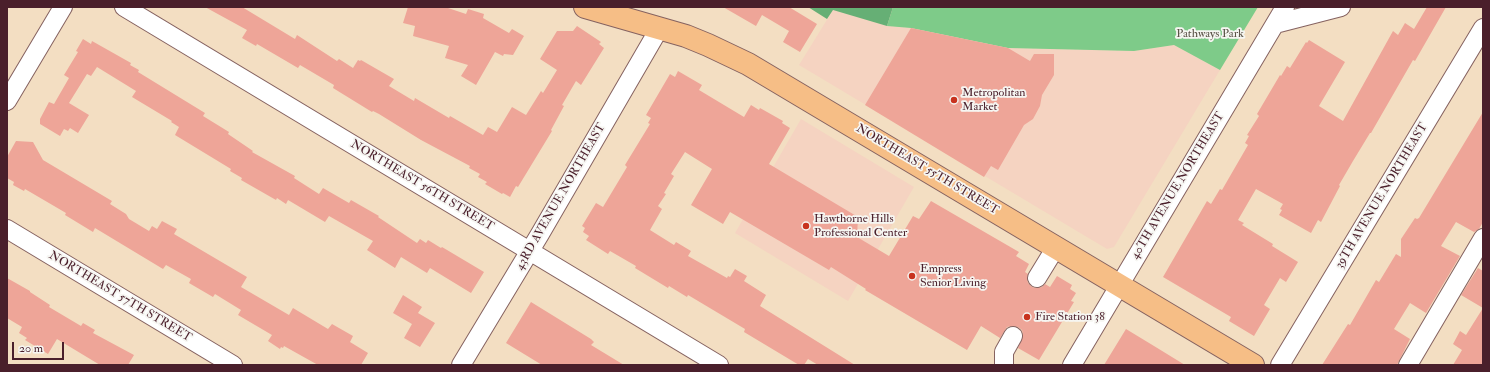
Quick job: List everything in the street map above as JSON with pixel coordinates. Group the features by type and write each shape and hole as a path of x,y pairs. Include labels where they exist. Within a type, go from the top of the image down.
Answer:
{"main road":[{"name":"NORTHEAST 55TH STREET","path":"585,7 686,36 748,64 1120,284 1253,365"}],"street":[{"path":"7,101 63,7"},
{"name":"NORTHEAST 56TH STREET","path":"124,7 719,365"},
{"name":"40TH AVENUE NORTHEAST","path":"1072,365 1285,7"},
{"path":"1275,24 1341,7"},
{"name":"39TH AVENUE NORTHEAST","path":"1280,365 1483,28"},
{"name":"43RD AVENUE NORTHEAST","path":"462,365 659,29"},
{"name":"NORTHEAST 57TH STREET","path":"7,229 233,365"},
{"path":"1408,365 1483,238"},
{"path":"1037,278 1056,247"},
{"path":"1004,365 1004,352 1013,336"}],"shaded area":[{"path":"833,10 887,26 911,28 1008,48 1134,51 1174,45 1220,70 1114,247 1107,249 799,65"},
{"path":"801,119 914,187 848,301 735,233"}],"green space":[{"path":"808,7 893,7 887,26 833,10 827,19"},
{"name":"Pathways Park","path":"893,7 1258,7 1220,70 1174,45 1134,51 1008,48 911,28 887,26"}],"building":[{"path":"205,7 242,7 295,39 297,35 337,61 339,59 353,68 358,60 361,60 394,79 389,86 414,101 415,98 449,118 450,116 483,135 488,127 497,132 512,107 526,115 541,91 543,93 557,70 540,59 557,31 573,31 577,26 601,42 599,44 604,48 581,85 576,81 562,105 564,106 551,130 552,131 518,187 516,186 510,197 485,184 487,182 478,177 480,174 469,168 470,166 421,140 379,114 373,111 372,112 333,88 334,85 300,65 298,68 257,44 256,46 242,38 247,30"},
{"path":"408,7 445,7 466,14 468,9 484,14 483,18 509,33 512,29 524,36 513,55 504,54 503,56 495,52 476,85 461,76 468,65 445,58 449,46 413,36 415,26 403,23"},
{"path":"723,7 789,7 817,24 800,52 783,42 789,31 762,15 756,26"},
{"path":"1427,7 1446,7 1415,61 1413,60 1339,185 1340,186 1321,222 1318,220 1311,233 1279,215 1283,204 1256,189 1238,220 1244,223 1242,225 1273,244 1272,246 1298,262 1286,282 1280,278 1264,305 1270,309 1254,336 1229,321 1231,317 1163,277 1207,201 1211,204 1220,189 1222,190 1248,145 1245,143 1249,136 1247,135 1259,116 1257,114 1280,75 1281,76 1287,66 1290,68 1306,42 1307,43 1309,40 1345,62 1319,106 1343,121 1393,31 1398,35 1405,23 1414,29"},
{"name":"Metropolitan Market","path":"911,28 1008,48 1030,61 1034,54 1054,54 1054,75 1042,95 1040,106 1033,119 1024,125 998,170 991,166 984,177 865,105"},
{"path":"83,39 91,44 92,41 131,63 130,65 139,70 138,72 205,113 203,116 229,132 228,134 253,151 252,152 295,176 294,178 319,194 323,188 349,203 351,200 379,216 378,217 417,243 420,239 426,243 428,240 484,272 471,293 430,268 427,273 401,257 395,268 367,250 373,241 329,216 325,222 288,200 286,204 277,198 276,200 241,180 242,178 230,171 231,169 175,135 179,127 171,122 172,121 132,97 136,91 97,67 91,76 87,74 69,103 89,115 78,133 70,128 68,131 64,129 60,136 40,124 40,119 49,102 54,104 69,78 64,75 78,52 76,51"},
{"path":"678,71 702,85 699,90 744,117 751,105 759,110 760,108 783,121 782,123 790,128 769,164 858,217 857,237 889,256 913,216 919,219 931,201 1019,252 1016,256 1029,264 1025,272 1028,274 1028,283 1032,287 1042,287 1045,284 1050,287 1057,276 1072,285 1070,289 1076,293 1071,301 1074,302 1039,360 1018,348 1023,335 1022,330 1018,327 1007,327 1000,338 981,326 967,350 865,290 866,289 831,267 829,270 730,212 723,224 691,205 712,169 685,152 671,174 674,176 664,193 666,194 658,206 662,209 650,230 674,245 676,242 691,251 688,256 727,278 728,276 730,277 735,269 747,276 744,281 766,295 760,306 855,365 818,365 808,359 804,365 799,365 744,332 745,329 688,295 687,297 669,286 668,288 635,268 636,266 610,251 608,254 586,240 589,236 583,232 585,228 582,226 596,203 603,207 627,167 625,165 650,124 648,123 651,118 646,115 670,74 675,77"},
{"path":"1483,112 1483,222 1479,229 1474,232 1456,222 1441,246 1460,256 1426,313 1410,303 1394,329 1410,339 1397,365 1322,365 1348,324 1350,325 1376,280 1379,282 1396,254 1401,257 1401,239 1415,218 1419,218"},
{"path":"16,141 33,142 43,160 112,201 110,204 126,214 129,219 149,231 152,226 157,229 162,221 177,229 174,234 247,277 241,287 289,315 293,308 328,329 332,324 353,336 350,342 368,353 361,365 318,365 284,346 280,349 268,341 272,335 238,315 241,310 215,294 213,297 189,283 191,279 166,265 163,269 95,228 93,232 65,215 66,213 25,189 24,191 13,185 14,182 7,178 7,157"},
{"path":"1478,268 1483,271 1483,308 1461,295"},
{"path":"7,278 30,291 50,305 49,307 81,326 83,323 95,330 93,333 134,355 128,365 100,365 57,339 48,354 25,340 27,338 19,333 22,327 7,318"},
{"path":"403,295 422,307 418,313 435,323 420,347 404,338 412,324 393,313"},
{"path":"531,302 591,339 594,342 591,345 624,365 542,365 506,343"},
{"path":"1483,308 1483,365 1453,365 1462,350 1453,344 1460,331 1466,335"},
{"path":"1126,329 1154,346 1185,365 1104,365"}],"place":[{"name":"Metropolitan Market","path":"954,100"},
{"name":"Hawthorne Hills Professional Center","path":"806,226"},
{"name":"Empress Senior Living","path":"912,276"},
{"name":"Fire Station 38","path":"1027,317"}]}
